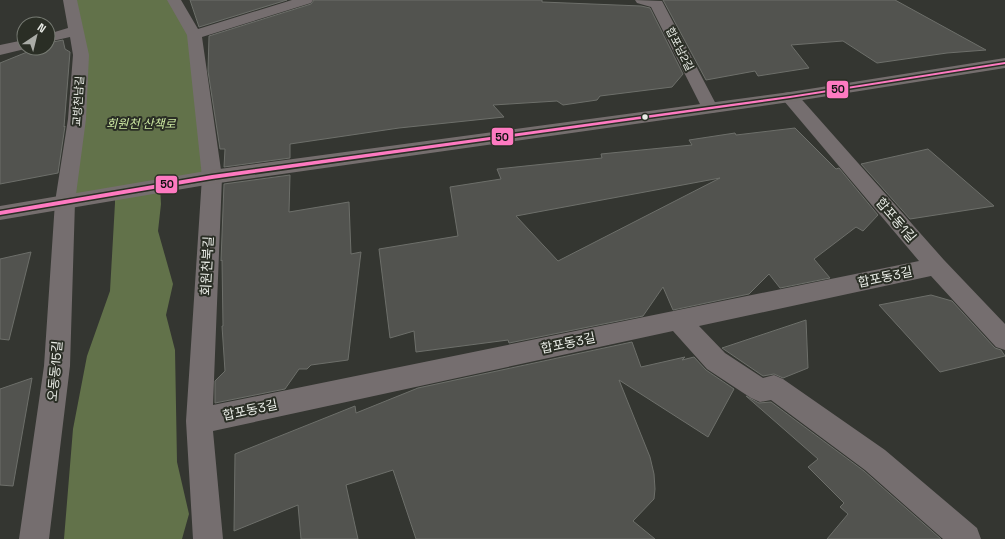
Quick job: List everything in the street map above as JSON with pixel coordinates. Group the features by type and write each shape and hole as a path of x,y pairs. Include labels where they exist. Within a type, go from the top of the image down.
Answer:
{"main road":[{"path":"0,213 212,177 790,97 1005,63"}],"street":[{"name":"교방천남길","path":"65,202 77,120 81,55 70,0"},
{"name":"회원천북길","path":"174,0 194,35 212,177 199,421 208,539"},
{"path":"194,35 306,0"},
{"name":"합포남2길","path":"642,0 657,4 710,108"},
{"path":"56,36 76,30"},
{"path":"0,50 16,47"},
{"name":"합포동1길","path":"790,97 936,266 1005,340"},
{"name":"오동동15길","path":"34,539 57,366 65,202"},
{"name":"합포동3길","path":"199,421 936,266"},
{"path":"678,320 716,361 760,390 774,388 875,460 966,539"}],"water":[{"name":"회원천 산책로","path":"70,0 174,0 194,35 212,177 160,186 161,204 158,231 173,284 166,315 175,350 177,462 189,514 182,539 64,539 73,429 87,356 110,291 115,203 115,194 65,202 77,119"}],"building":[{"path":"190,0 287,0 199,27"},
{"path":"314,0 542,0 542,2 641,6 650,8 683,74 672,87 600,96 597,100 563,105 557,101 493,105 504,117 399,128 290,144 290,158 224,167 225,149 220,149 208,71 209,36 311,4"},
{"path":"663,0 895,0 986,50 947,53 877,63 843,41 791,45 809,68 758,76 755,71 706,80"},
{"path":"63,40 65,49 70,52 64,127 65,126 58,173 0,184 0,63 17,56 56,56 56,41"},
{"path":"795,128 836,169 839,168 878,215 863,231 856,227 814,259 830,278 780,288 769,274 749,294 673,310 663,287 643,316 509,343 508,340 416,352 414,331 390,338 379,249 458,236 450,187 501,179 497,169 602,158 601,154 692,145 689,140 735,133 736,135","holes":["720,178 558,261 516,216"]},
{"path":"928,149 994,206 910,219 861,164"},
{"path":"290,175 289,212 349,202 351,254 361,252 348,360 311,365 307,369 299,369 285,389 215,403 215,381 225,371 222,326 222,260 221,261 224,184"},
{"path":"31,252 9,340 0,339 0,259"},
{"path":"931,295 952,301 995,348 1001,350 1005,356 940,372 879,305"},
{"path":"806,320 808,368 783,378 774,374 763,376 722,348"},
{"path":"632,342 641,367 685,357 682,360 694,357 706,370 734,389 708,437 619,380 650,457 654,474 654,499 633,521 655,539 416,539 393,470 346,485 358,539 301,539 298,505 234,531 235,454 355,406 356,413 418,388"},
{"path":"32,378 13,486 0,485 0,389"},
{"path":"746,396 759,403 771,402 864,471 941,539 827,539 848,514 840,507 844,503 808,467 818,459"}],"transit line":[{"name":"50","path":"0,213 212,177 790,97 1005,63"}]}
